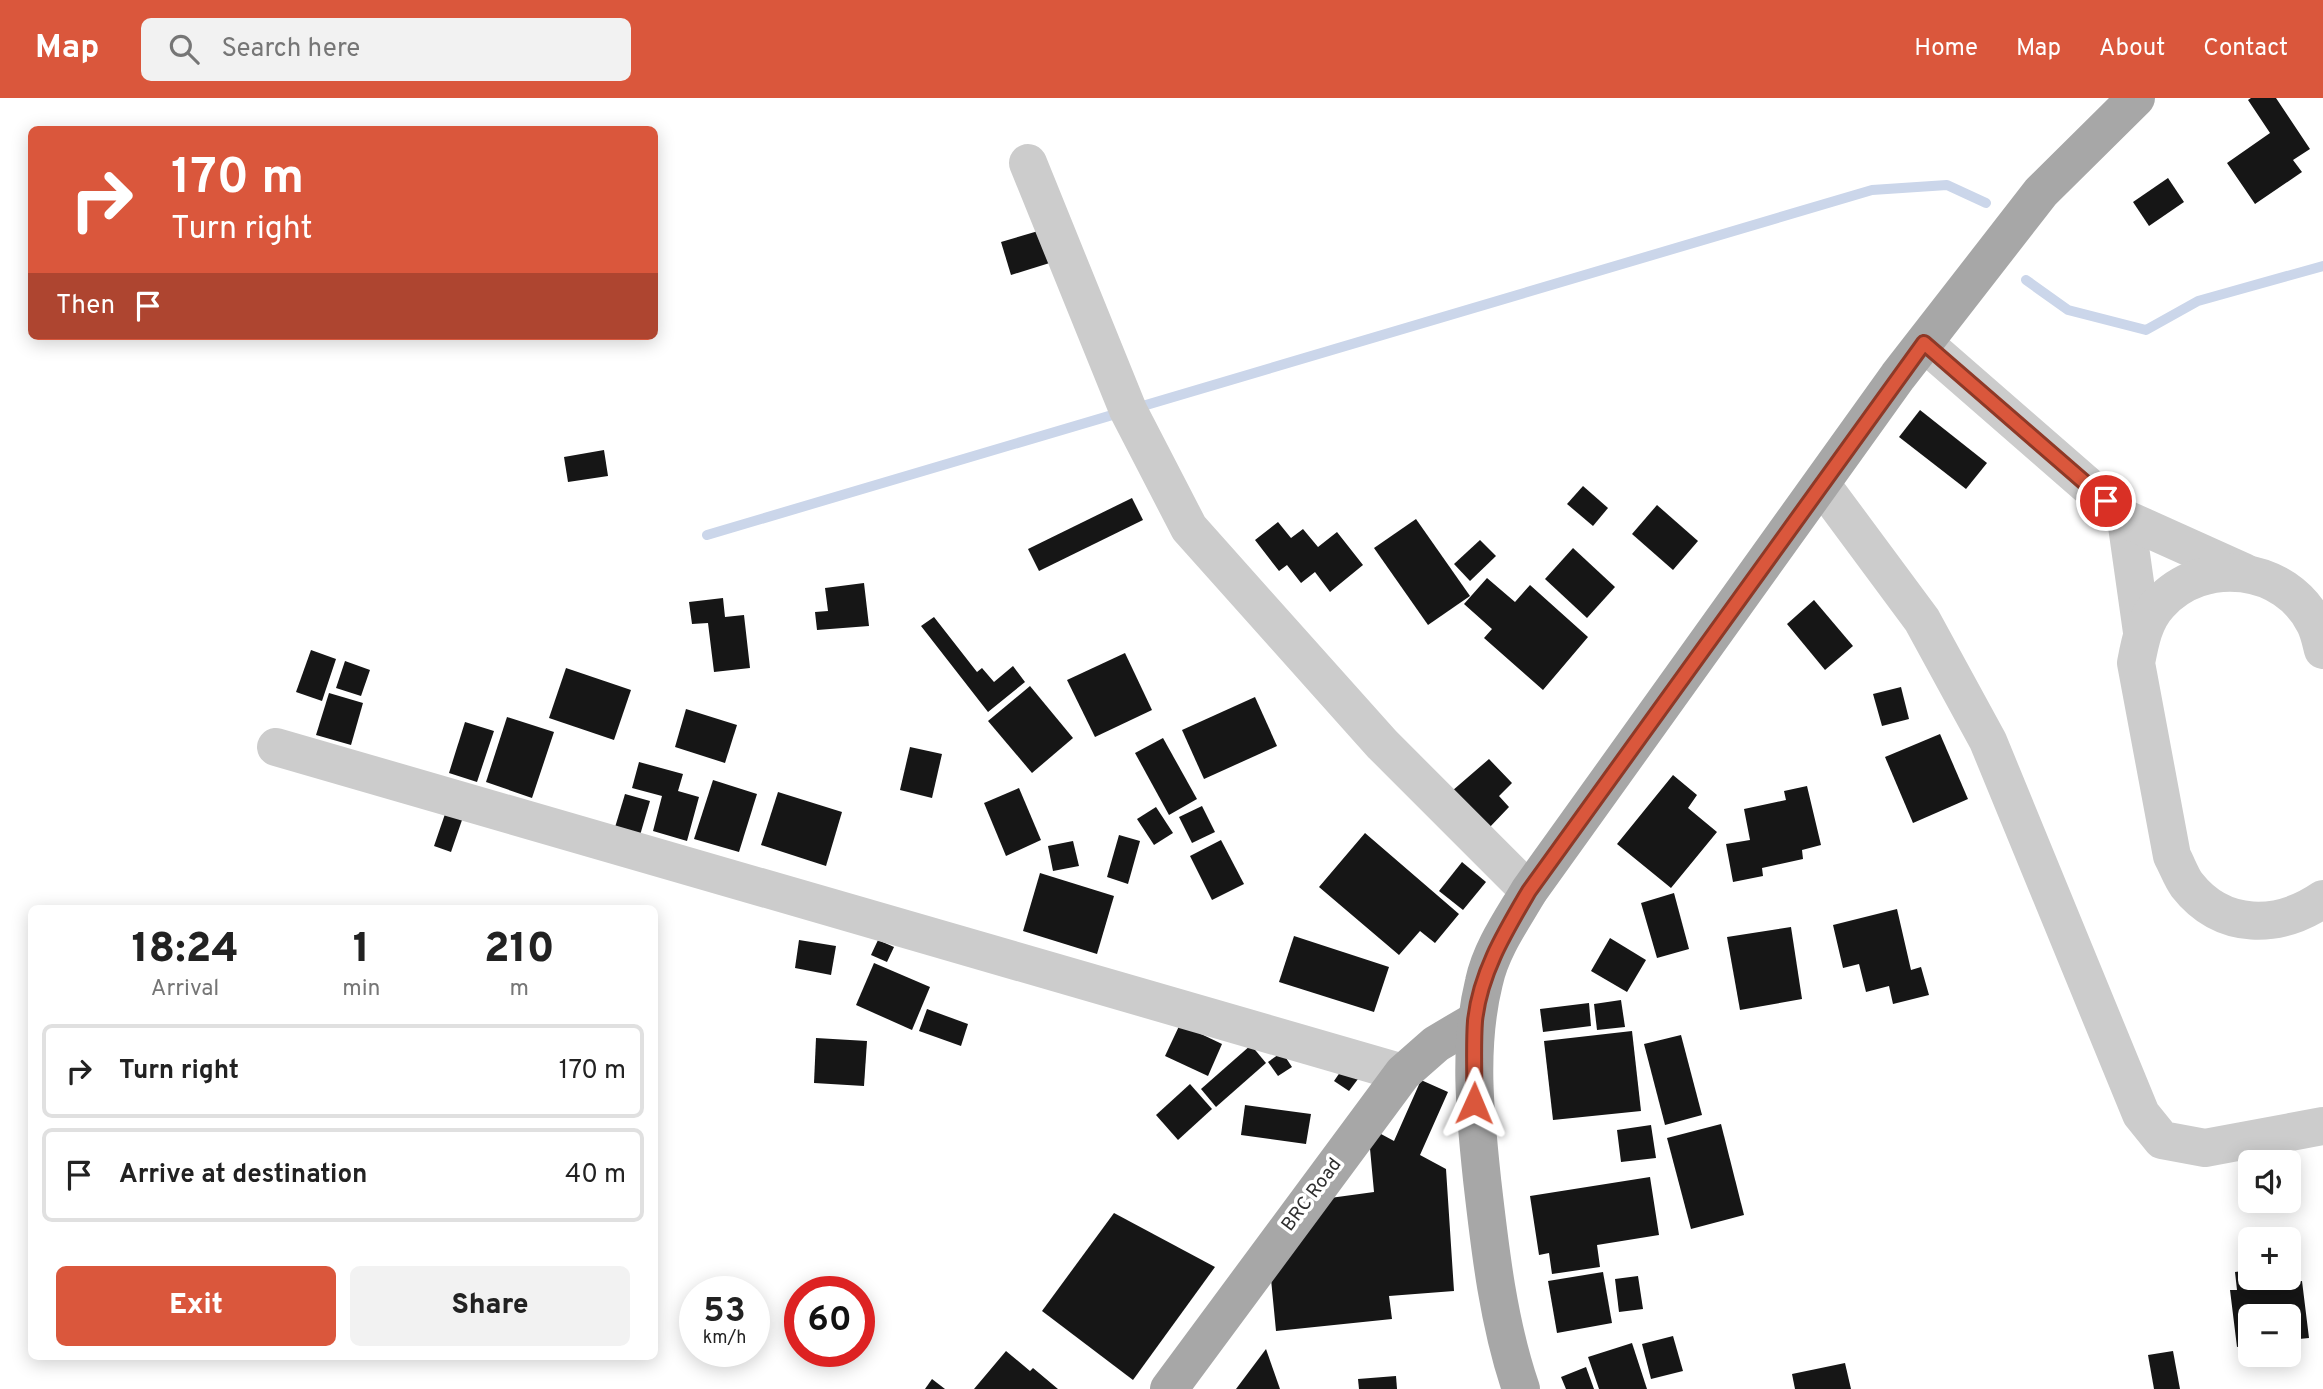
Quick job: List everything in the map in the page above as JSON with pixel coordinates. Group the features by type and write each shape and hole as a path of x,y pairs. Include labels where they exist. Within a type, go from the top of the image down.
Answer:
{"main road":[{"path":"1521,1389 1511,1359 1499,1300 1474,1103 1475,1021 1484,978 1502,937 1529,891 1924,343 2041,192 2136,98"},
{"name":"BRC Road","path":"1169,1389 1403,1073 1436,1044 1475,1021"}],"street":[{"path":"1028,163 1128,410 1189,528 1382,744 1529,891"},
{"path":"1924,343 2126,519 2244,572 2273,581 2298,600 2315,624 2323,650"},
{"path":"1822,485 1922,620 1988,740 2141,1114 2162,1140 2205,1148 2323,1126"},
{"path":"2126,519 2142,632 2136,663 2172,856 2187,884 2210,907 2240,920 2272,922 2301,914 2323,899"},
{"path":"2142,632 2159,604 2183,584 2214,573 2244,572"},
{"path":"276,747 1232,1026 1332,1051 1403,1073"}],"building":[{"path":"2276,98 2310,149 2293,160 2302,172 2255,204 2227,163 2270,133 2248,100"},
{"path":"2168,178 2184,202 2149,226 2133,202"},
{"path":"1045,229 1056,261 1011,275 1001,242"},
{"path":"1920,410 1987,463 1966,489 1899,437"},
{"path":"604,450 608,476 568,482 564,457"},
{"path":"1583,486 1608,508 1593,526 1567,504"},
{"path":"1132,498 1143,520 1039,571 1028,549"},
{"path":"1657,505 1698,541 1673,570 1632,534"},
{"path":"1416,519 1470,596 1428,625 1374,548"},
{"path":"1278,522 1291,538 1303,529 1318,547 1337,532 1363,565 1330,592 1315,572 1301,583 1287,565 1279,571 1255,540"},
{"path":"1480,540 1496,556 1470,581 1454,564"},
{"path":"1573,548 1615,587 1587,618 1545,579"},
{"path":"1487,578 1515,602 1530,585 1588,637 1543,690 1484,638 1492,629 1464,604"},
{"path":"864,583 869,626 817,630 815,612 828,611 825,588"},
{"path":"723,598 725,617 744,615 750,668 714,672 708,623 692,624 689,602"},
{"path":"1814,600 1853,646 1825,670 1787,624"},
{"path":"934,617 977,672 982,668 994,682 1013,666 1025,682 988,712 921,626"},
{"path":"311,650 336,659 322,701 296,692"},
{"path":"1125,653 1152,710 1095,737 1067,680"},
{"path":"345,661 370,670 361,696 336,688"},
{"path":"566,668 631,690 614,740 549,718"},
{"path":"1030,686 1073,738 1032,773 988,721"},
{"path":"1901,687 1909,719 1882,726 1873,694"},
{"path":"329,693 363,703 351,745 316,735"},
{"path":"1255,697 1277,746 1204,779 1182,730"},
{"path":"686,709 737,725 725,763 675,747"},
{"path":"507,717 554,732 532,798 486,782"},
{"path":"465,722 494,731 477,782 449,773"},
{"path":"1940,734 1968,799 1913,823 1885,757"},
{"path":"1163,738 1197,799 1169,815 1135,753"},
{"path":"910,747 942,754 932,798 900,790"},
{"path":"1489,759 1512,783 1499,796 1509,807 1488,829 1452,791"},
{"path":"639,762 683,774 678,791 699,797 687,841 653,831 662,796 632,788"},
{"path":"1673,775 1697,795 1688,808 1717,832 1671,888 1617,844"},
{"path":"713,780 757,794 739,852 694,839"},
{"path":"1807,786 1821,845 1802,850 1803,859 1762,868 1763,876 1733,882 1726,844 1750,840 1744,809 1786,800 1784,791"},
{"path":"1019,788 1041,840 1006,856 984,803"},
{"path":"778,792 842,812 826,866 761,845"},
{"path":"625,794 650,801 638,842 613,834"},
{"path":"1202,806 1215,832 1192,843 1179,817"},
{"path":"1156,807 1173,833 1154,845 1137,819"},
{"path":"445,814 462,820 451,852 434,846"},
{"path":"1365,833 1459,914 1435,943 1420,931 1399,955 1319,887"},
{"path":"1119,835 1140,841 1128,884 1107,877"},
{"path":"1221,840 1244,884 1212,900 1190,856"},
{"path":"1073,841 1079,866 1053,871 1048,846"},
{"path":"1462,862 1486,882 1463,910 1439,891"},
{"path":"1040,873 1114,896 1097,954 1023,931"},
{"path":"1674,893 1689,949 1657,958 1641,903"},
{"path":"1897,909 1911,970 1921,967 1929,995 1893,1004 1889,986 1866,992 1859,964 1843,968 1833,925"},
{"path":"1791,927 1802,999 1740,1010 1727,937"},
{"path":"1294,936 1389,967 1374,1012 1279,982"},
{"path":"1610,938 1646,960 1627,992 1591,971"},
{"path":"799,940 836,946 831,975 795,968"},
{"path":"878,940 894,947 887,962 871,955"},
{"path":"874,963 930,987 912,1030 856,1005"},
{"path":"1621,1000 1625,1027 1597,1030 1594,1004"},
{"path":"1589,1003 1591,1026 1543,1032 1540,1009"},
{"path":"927,1009 968,1024 961,1046 919,1031"},
{"path":"1180,1024 1222,1044 1208,1076 1165,1056"},
{"path":"1632,1031 1641,1111 1553,1120 1544,1041"},
{"path":"1681,1035 1702,1115 1665,1125 1644,1044"},
{"path":"816,1038 867,1041 864,1086 814,1083"},
{"path":"1251,1045 1266,1063 1216,1107 1201,1089"},
{"path":"1282,1052 1292,1067 1278,1076 1268,1062"},
{"path":"1343,1068 1358,1079 1349,1091 1334,1081"},
{"path":"1421,1080 1448,1092 1420,1155 1446,1169 1454,1291 1389,1296 1392,1319 1276,1331 1271,1279 1330,1198 1374,1192 1368,1127 1394,1141"},
{"path":"1190,1084 1212,1109 1178,1140 1156,1115"},
{"path":"1245,1105 1311,1114 1306,1144 1241,1135"},
{"path":"1721,1124 1744,1215 1691,1229 1667,1138"},
{"path":"1651,1125 1656,1158 1621,1162 1617,1130"},
{"path":"1650,1177 1659,1235 1597,1245 1600,1267 1552,1274 1549,1253 1539,1255 1530,1196"},
{"path":"1114,1213 1215,1267 1133,1380 1042,1311"},
{"path":"1603,1272 1612,1323 1557,1333 1548,1281"},
{"path":"2235,1272 2238,1272 2238,1290 2301,1290 2302,1281 2309,1338 2301,1339 2301,1304 2238,1304 2237,1347 2230,1290 2237,1290"},
{"path":"1638,1276 1643,1309 1619,1312 1615,1279"},
{"path":"1673,1336 1683,1371 1651,1379 1642,1344"},
{"path":"1632,1343 1647,1389 1599,1389 1588,1357"},
{"path":"1266,1349 1280,1389 1236,1389"},
{"path":"1006,1351 1030,1371 1033,1368 1058,1389 974,1389"},
{"path":"2173,1351 2180,1389 2154,1389 2148,1355"},
{"path":"1845,1363 1851,1389 1795,1389 1792,1374"},
{"path":"1586,1367 1594,1389 1566,1389 1561,1377"},
{"path":"1396,1376 1397,1389 1359,1389 1358,1379"},
{"path":"932,1379 945,1389 925,1389"}],"waterway":[{"path":"707,535 1872,190 1947,185 1986,203"},
{"path":"2026,280 2068,310 2146,330 2198,301 2323,266"}],"route":[{"path":"1474,1103 1475,1021 1484,978 1502,937 1529,891 1728,611 1924,343 2106,501"}]}
